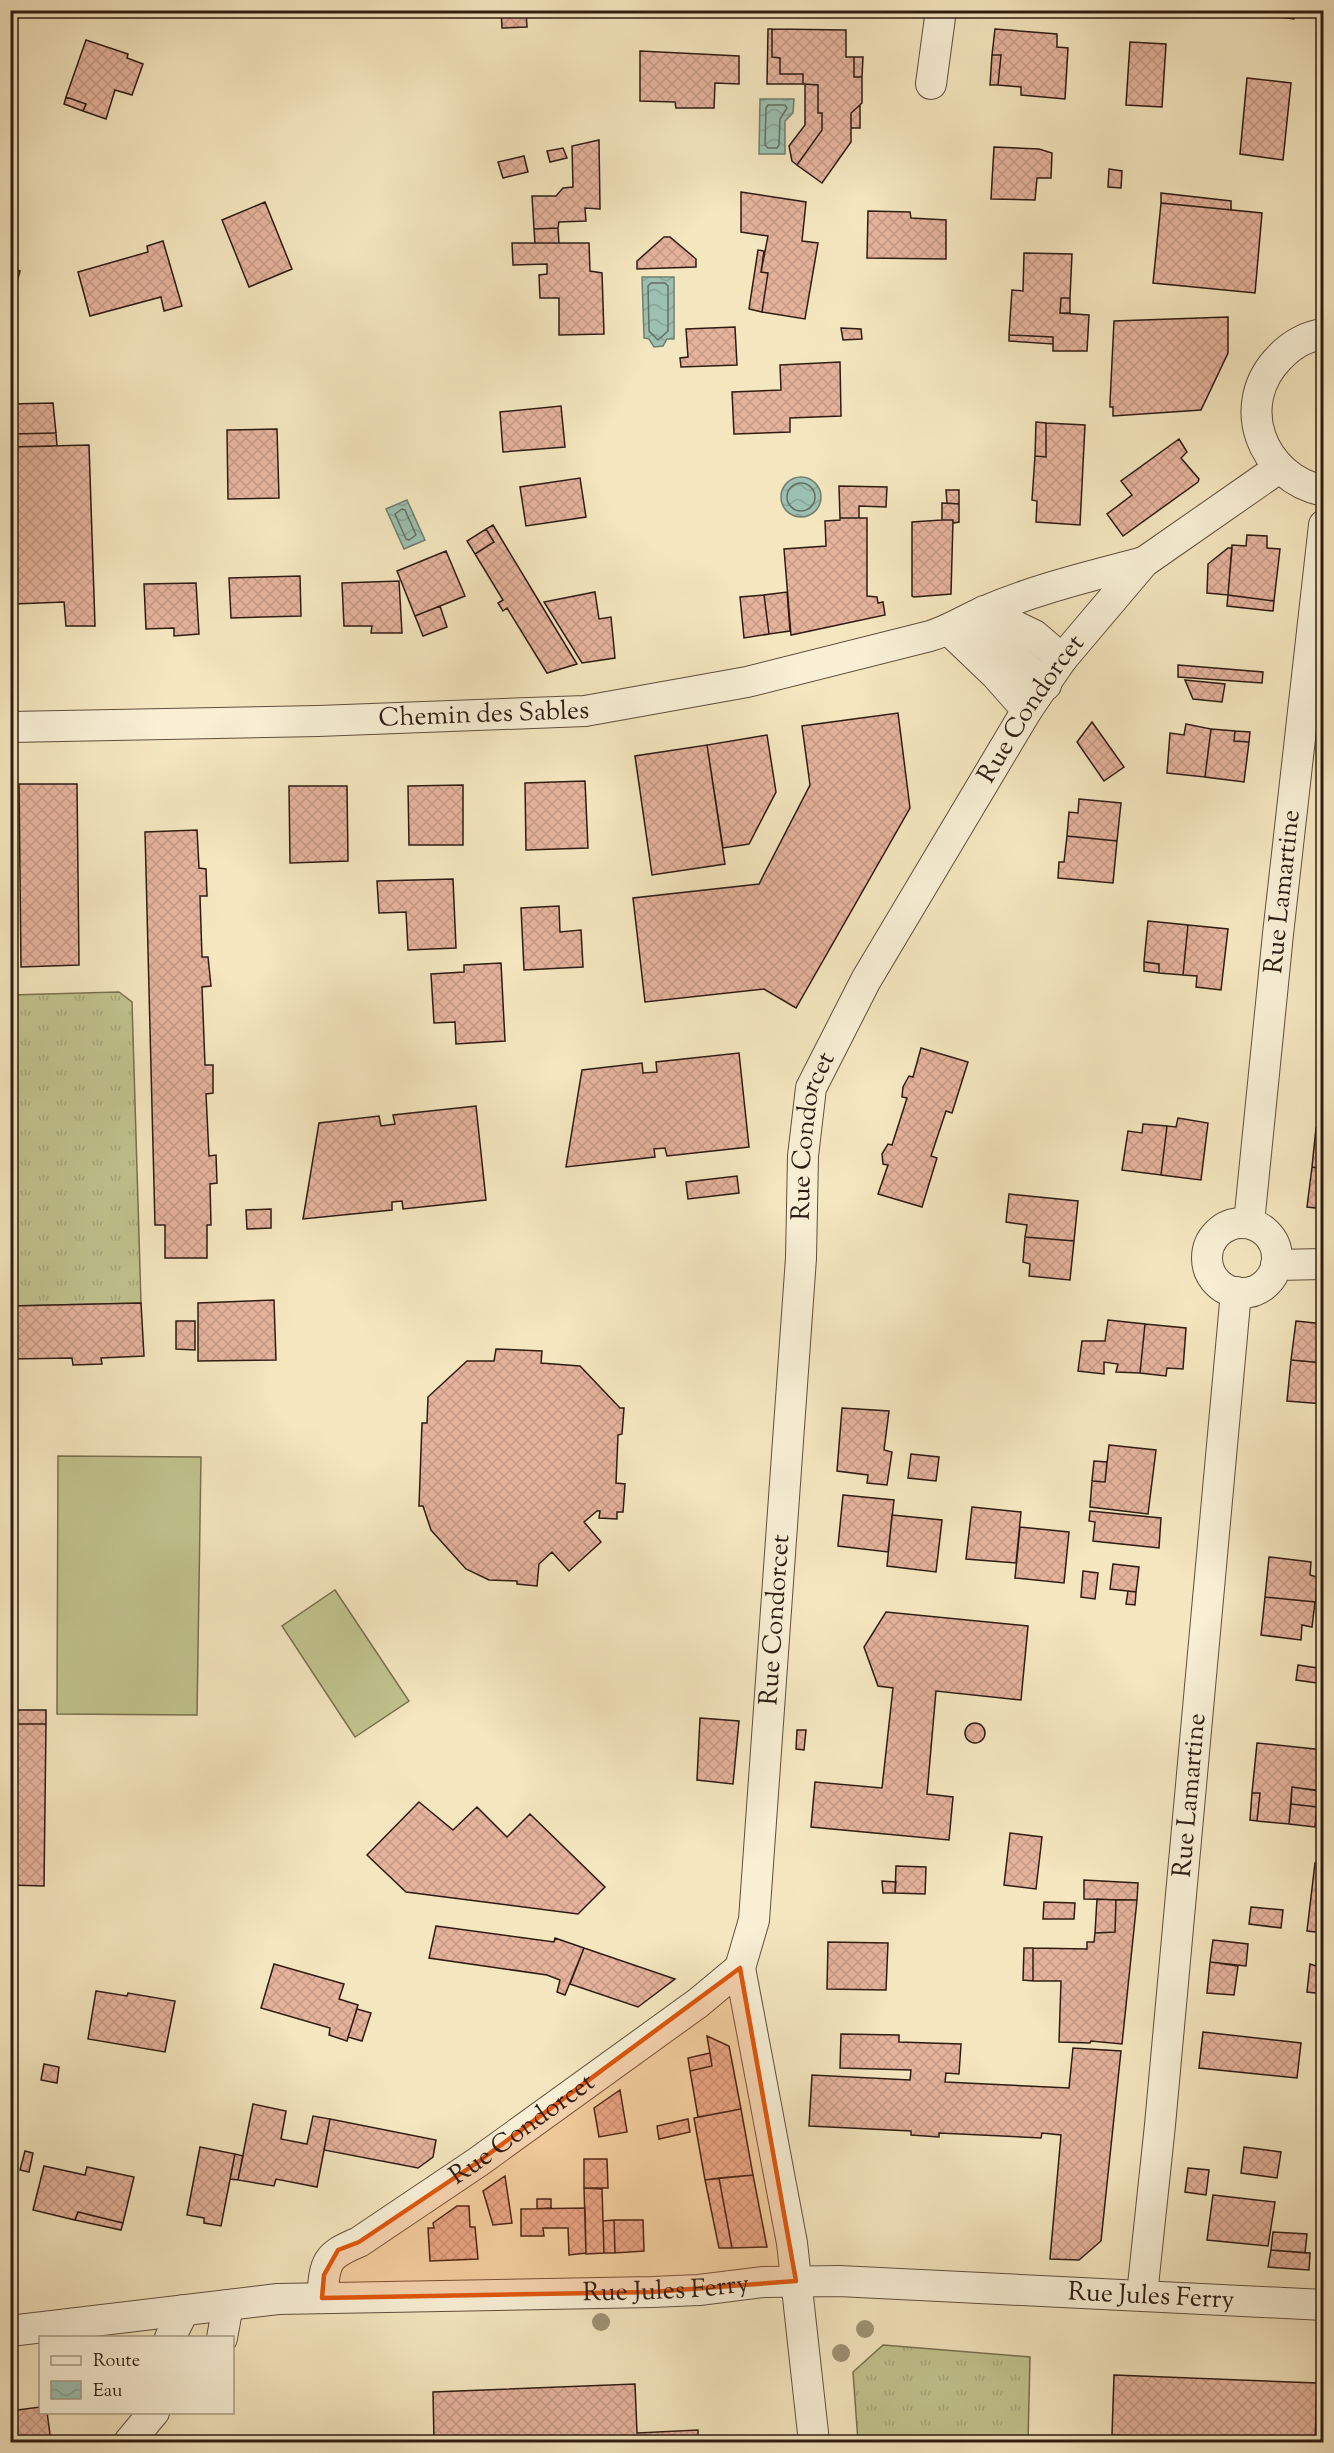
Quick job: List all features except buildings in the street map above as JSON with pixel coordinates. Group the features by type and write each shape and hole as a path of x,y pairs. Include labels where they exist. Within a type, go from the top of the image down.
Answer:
{"street":[{"path":"931,84 941,10"},
{"path":"1323,334 1290,346 1271,366 1258,391 1256,418 1263,446 1279,468 1293,480 1309,488 1323,491"},
{"name":"Rue Condorcet","path":"814,2442 790,2232 740,1968 754,1920 801,1258 802,1156 811,1088 866,980 1027,710 1062,659 1144,562 1279,468"},
{"name":"Rue Lamartine","path":"1249,1223 1323,525"},
{"name":"Chemin des Sables","path":"10,728 318,721 585,711 747,682 949,630 984,611 1076,580 1144,562"},
{"path":"984,611 1034,635 1062,659"},
{"path":"949,630 1004,647 1046,685"},
{"path":"949,630 996,675 1027,710"},
{"path":"1238,1223 1249,1223 1268,1234 1277,1253 1276,1265 1266,1283 1247,1293 1236,1292 1226,1289 1217,1282 1211,1273 1208,1251 1219,1232 1238,1223"},
{"path":"1276,1265 1323,1264"},
{"name":"Rue Lamartine","path":"1142,2295 1162,2102 1236,1292"},
{"name":"Rue Condorcet","path":"322,2298 324,2275 330,2257 338,2250 359,2242 478,2162 698,2003 740,1968"},
{"name":"Rue Jules Ferry","path":"10,2331 278,2299 652,2292 796,2281 959,2286 1323,2305"},
{"path":"222,2336 228,2305"},
{"path":"171,2336 184,2310"},
{"path":"129,2442 152,2414"}],"highlighted area":[{"path":"740,1968 796,2281 652,2292 322,2298 324,2275 338,2250 359,2242 478,2162"}],"green space":[{"path":"119,992 132,1002 141,1303 11,1306 10,995"},
{"path":"58,1456 201,1457 197,1715 57,1714"},
{"path":"335,1590 409,1701 355,1737 282,1626"},
{"path":"883,2345 1030,2357 1028,2442 858,2442 853,2372"}],"water":[{"path":"760,99 794,99 793,113 785,121 785,154 759,154"},
{"path":"642,277 674,277 674,339 667,339 663,346 654,347 649,339 644,338"},
{"path":"801,477 809,478 815,483 820,489 820,505 815,511 809,516 801,517 793,516 787,511 782,505 781,497 782,489 787,483 793,478"},
{"path":"407,500 425,540 404,549 386,509"}]}
